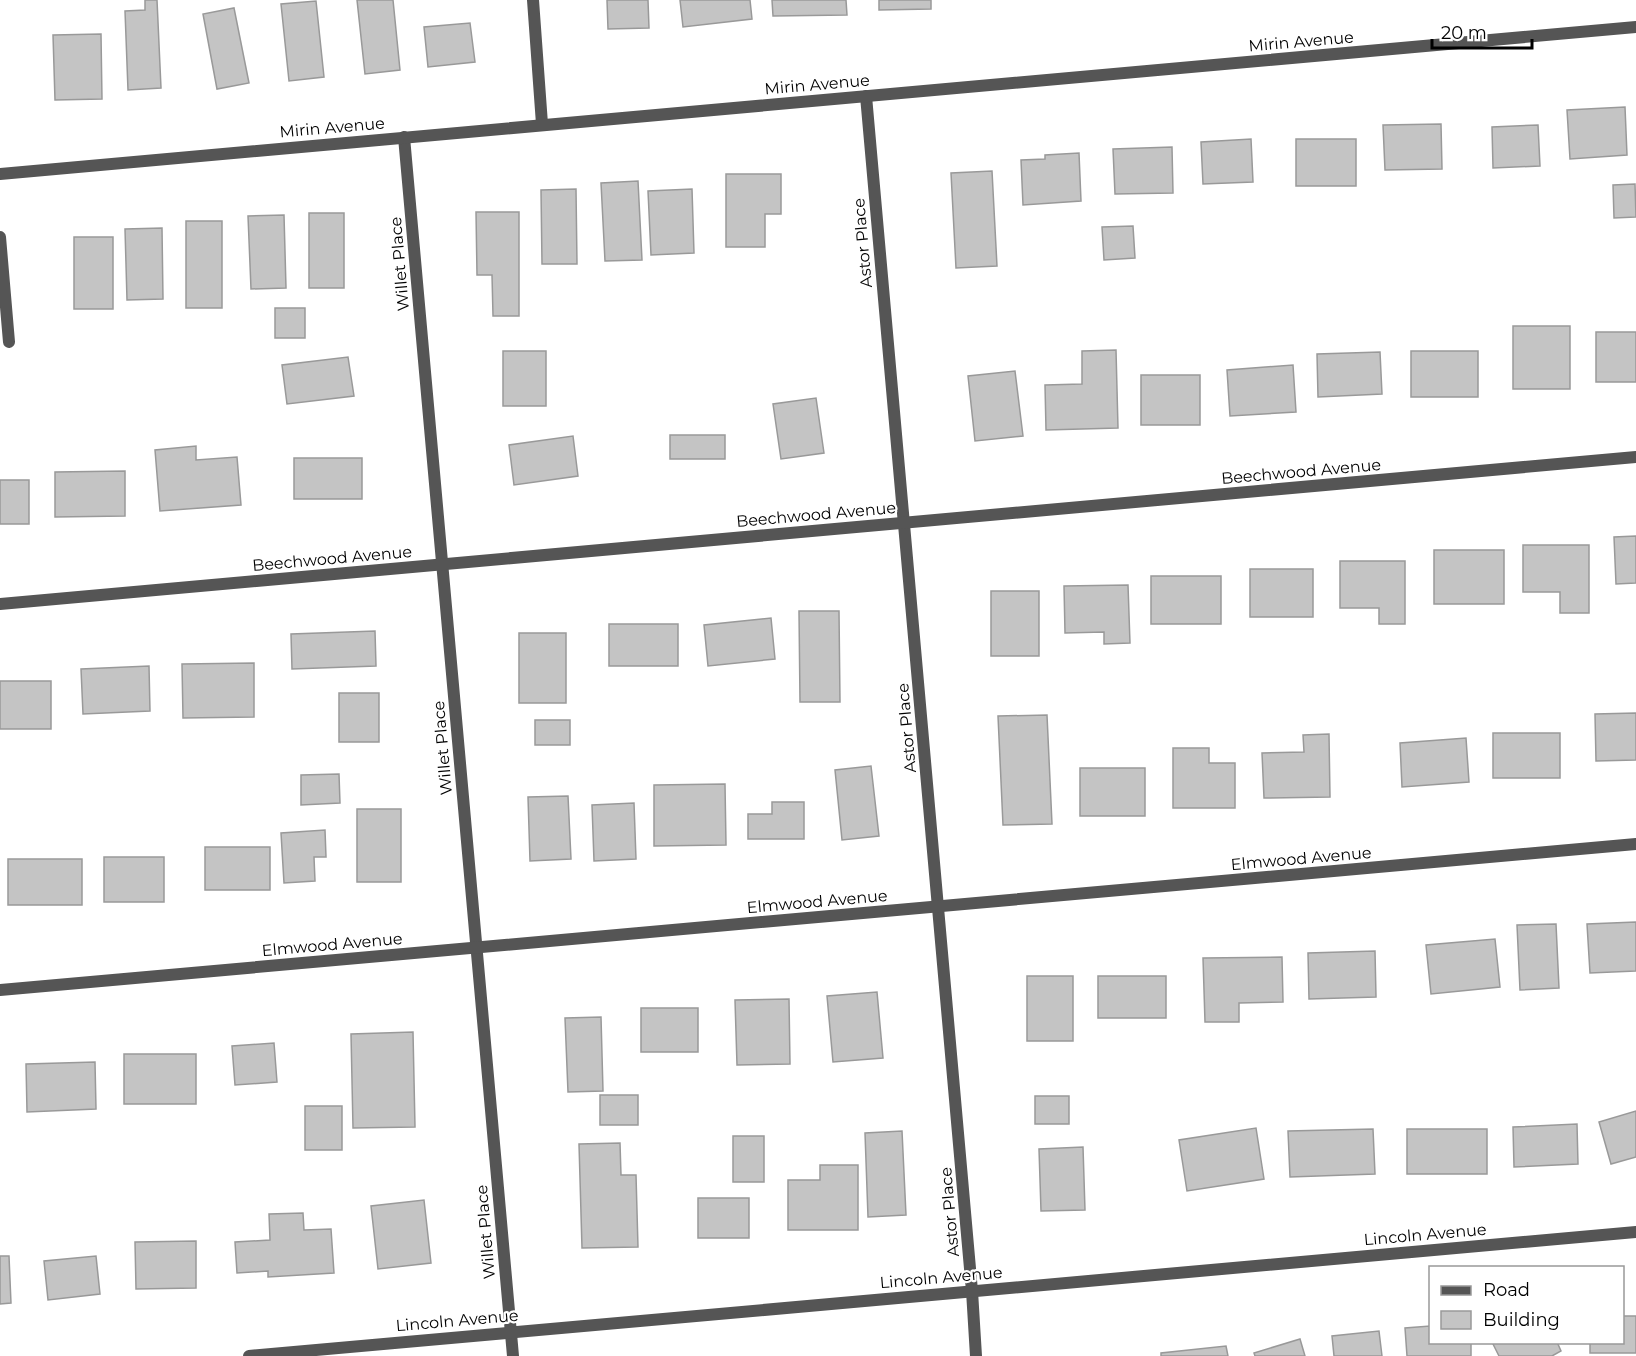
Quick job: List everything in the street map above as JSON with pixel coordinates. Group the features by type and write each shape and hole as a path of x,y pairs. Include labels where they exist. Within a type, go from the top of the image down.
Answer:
{"street":[{"path":"533,0 542,124"},
{"name":"Mirin Avenue","path":"0,174 1636,27"},
{"name":"Astor Place","path":"866,96 976,1356"},
{"name":"Willet Place","path":"404,137 513,1356"},
{"path":"0,237 9,342"},
{"name":"Beechwood Avenue","path":"0,604 1636,457"},
{"name":"Elmwood Avenue","path":"0,990 1636,844"},
{"name":"Lincoln Avenue","path":"249,1356 1636,1232"}],"building":[{"path":"145,0 157,0 161,88 128,90 125,11 145,10"},
{"path":"357,0 393,0 400,70 365,74"},
{"path":"607,0 648,0 649,28 608,29"},
{"path":"680,0 750,0 752,19 683,27"},
{"path":"772,0 846,0 847,15 773,16"},
{"path":"879,0 931,0 931,9 879,10"},
{"path":"316,1 324,77 289,81 281,4"},
{"path":"234,8 249,83 217,89 203,14"},
{"path":"470,23 475,62 428,67 424,27"},
{"path":"101,34 102,99 55,100 53,35"},
{"path":"1625,107 1627,155 1570,159 1567,110"},
{"path":"1441,124 1442,169 1385,170 1383,125"},
{"path":"1538,125 1540,166 1493,168 1492,127"},
{"path":"1251,139 1253,182 1203,184 1201,142"},
{"path":"1296,139 1356,139 1356,186 1296,186"},
{"path":"1172,147 1173,193 1115,194 1113,149"},
{"path":"1079,153 1081,201 1023,205 1021,160 1045,159 1045,155"},
{"path":"992,171 997,266 956,268 951,173"},
{"path":"726,174 781,174 781,214 765,214 765,247 726,247"},
{"path":"638,181 642,260 605,261 601,183"},
{"path":"1635,184 1636,217 1614,218 1613,185"},
{"path":"576,189 577,264 542,264 541,190"},
{"path":"692,189 694,253 651,255 648,191"},
{"path":"476,212 519,212 519,316 493,316 492,275 477,275"},
{"path":"309,213 344,213 344,288 309,288"},
{"path":"284,215 286,288 251,289 248,216"},
{"path":"186,221 222,221 222,308 186,308"},
{"path":"1133,226 1135,258 1104,260 1102,227"},
{"path":"162,228 163,299 127,300 125,229"},
{"path":"74,237 113,237 113,309 74,309"},
{"path":"275,308 305,308 305,338 275,338"},
{"path":"1513,326 1570,326 1570,389 1513,389"},
{"path":"1596,332 1636,332 1636,382 1596,382"},
{"path":"1116,350 1118,428 1046,430 1045,385 1082,384 1082,351"},
{"path":"503,351 546,351 546,406 503,406"},
{"path":"1411,351 1478,351 1478,397 1411,397"},
{"path":"1380,352 1382,394 1318,397 1317,354"},
{"path":"348,357 354,396 287,404 282,365"},
{"path":"1293,365 1296,412 1230,416 1227,370"},
{"path":"1015,371 1023,436 975,441 968,376"},
{"path":"1141,375 1200,375 1200,425 1141,425"},
{"path":"816,398 824,453 781,459 773,404"},
{"path":"670,435 725,435 725,459 670,459"},
{"path":"573,436 578,476 514,485 509,445"},
{"path":"196,446 196,460 237,457 241,505 160,511 155,450"},
{"path":"294,458 362,458 362,499 294,499"},
{"path":"125,471 125,516 55,517 55,472"},
{"path":"0,480 29,480 29,524 0,524"},
{"path":"1636,536 1636,583 1616,584 1614,537"},
{"path":"1523,545 1589,545 1589,613 1560,613 1560,592 1523,592"},
{"path":"1434,550 1504,550 1504,604 1434,604"},
{"path":"1340,561 1405,561 1405,624 1379,624 1379,608 1340,608"},
{"path":"1250,569 1313,569 1313,617 1250,617"},
{"path":"1151,576 1221,576 1221,624 1151,624"},
{"path":"1128,585 1130,643 1104,644 1104,632 1065,633 1064,586"},
{"path":"991,591 1039,591 1039,656 991,656"},
{"path":"799,611 839,611 840,702 800,702"},
{"path":"771,618 775,659 708,666 704,625"},
{"path":"609,624 678,624 678,666 609,666"},
{"path":"375,631 376,666 292,669 291,634"},
{"path":"519,633 566,633 566,703 519,703"},
{"path":"254,663 254,717 183,718 182,664"},
{"path":"149,666 150,711 83,714 81,669"},
{"path":"0,681 51,681 51,729 0,729"},
{"path":"339,693 379,693 379,742 339,742"},
{"path":"1636,713 1636,760 1596,761 1595,714"},
{"path":"1047,715 1052,824 1003,825 998,716"},
{"path":"535,720 570,720 570,745 535,745"},
{"path":"1493,733 1560,733 1560,778 1493,778"},
{"path":"1329,734 1330,797 1264,798 1262,753 1304,752 1303,735"},
{"path":"1466,738 1469,782 1402,787 1400,743"},
{"path":"1173,748 1209,748 1209,763 1235,763 1235,808 1173,808"},
{"path":"871,766 879,836 842,840 835,770"},
{"path":"1080,768 1145,768 1145,816 1080,816"},
{"path":"339,774 340,803 301,805 301,775"},
{"path":"725,784 726,845 654,846 654,785"},
{"path":"568,796 571,859 530,861 528,797"},
{"path":"772,802 804,802 804,839 748,839 748,814 772,814"},
{"path":"634,803 636,859 594,861 592,805"},
{"path":"357,809 401,809 401,882 357,882"},
{"path":"325,830 326,857 314,857 315,881 284,883 281,833"},
{"path":"205,847 270,847 270,890 205,890"},
{"path":"104,857 164,857 164,902 104,902"},
{"path":"8,859 82,859 82,905 8,905"},
{"path":"1636,922 1636,971 1590,973 1587,924"},
{"path":"1556,924 1559,988 1520,990 1517,925"},
{"path":"1495,939 1500,987 1431,994 1426,945"},
{"path":"1375,951 1376,997 1309,999 1308,953"},
{"path":"1282,957 1283,1002 1239,1003 1239,1022 1205,1022 1203,958"},
{"path":"1027,976 1073,976 1073,1041 1027,1041"},
{"path":"1098,976 1166,976 1166,1018 1098,1018"},
{"path":"877,992 883,1058 833,1062 827,996"},
{"path":"789,999 790,1064 737,1065 735,1000"},
{"path":"641,1008 698,1008 698,1052 641,1052"},
{"path":"601,1017 603,1091 568,1092 565,1018"},
{"path":"413,1032 415,1127 353,1128 351,1034"},
{"path":"274,1043 277,1082 235,1085 232,1046"},
{"path":"124,1054 196,1054 196,1104 124,1104"},
{"path":"95,1062 96,1109 27,1112 26,1064"},
{"path":"600,1095 638,1095 638,1125 600,1125"},
{"path":"1035,1096 1069,1096 1069,1124 1035,1124"},
{"path":"305,1106 342,1106 342,1150 305,1150"},
{"path":"1636,1111 1636,1157 1611,1164 1599,1122"},
{"path":"1577,1124 1578,1164 1514,1167 1513,1127"},
{"path":"1256,1128 1264,1179 1187,1191 1179,1140"},
{"path":"1373,1129 1375,1174 1290,1177 1288,1131"},
{"path":"1407,1129 1487,1129 1487,1174 1407,1174"},
{"path":"902,1131 906,1215 868,1217 865,1133"},
{"path":"733,1136 764,1136 764,1182 733,1182"},
{"path":"620,1143 621,1175 636,1175 638,1247 582,1248 579,1144"},
{"path":"1083,1147 1085,1210 1041,1211 1039,1149"},
{"path":"820,1165 858,1165 858,1230 788,1230 788,1180 820,1180"},
{"path":"698,1198 749,1198 749,1238 698,1238"},
{"path":"424,1200 431,1263 378,1269 371,1206"},
{"path":"303,1213 304,1230 331,1229 334,1273 268,1277 268,1271 237,1273 235,1242 270,1240 269,1214"},
{"path":"196,1241 196,1288 136,1289 135,1242"},
{"path":"0,1256 9,1256 11,1303 0,1304"},
{"path":"96,1256 100,1294 48,1300 44,1261"},
{"path":"1624,1316 1636,1316 1636,1353 1590,1353 1590,1344 1624,1344"},
{"path":"1429,1326 1429,1344 1471,1344 1471,1356 1407,1356 1405,1328"},
{"path":"1379,1331 1382,1356 1334,1356 1332,1336"},
{"path":"1300,1339 1305,1356 1255,1356 1254,1353"},
{"path":"1493,1344 1558,1344 1561,1351 1552,1356 1499,1356"},
{"path":"1226,1346 1228,1356 1161,1356 1161,1353"}]}
